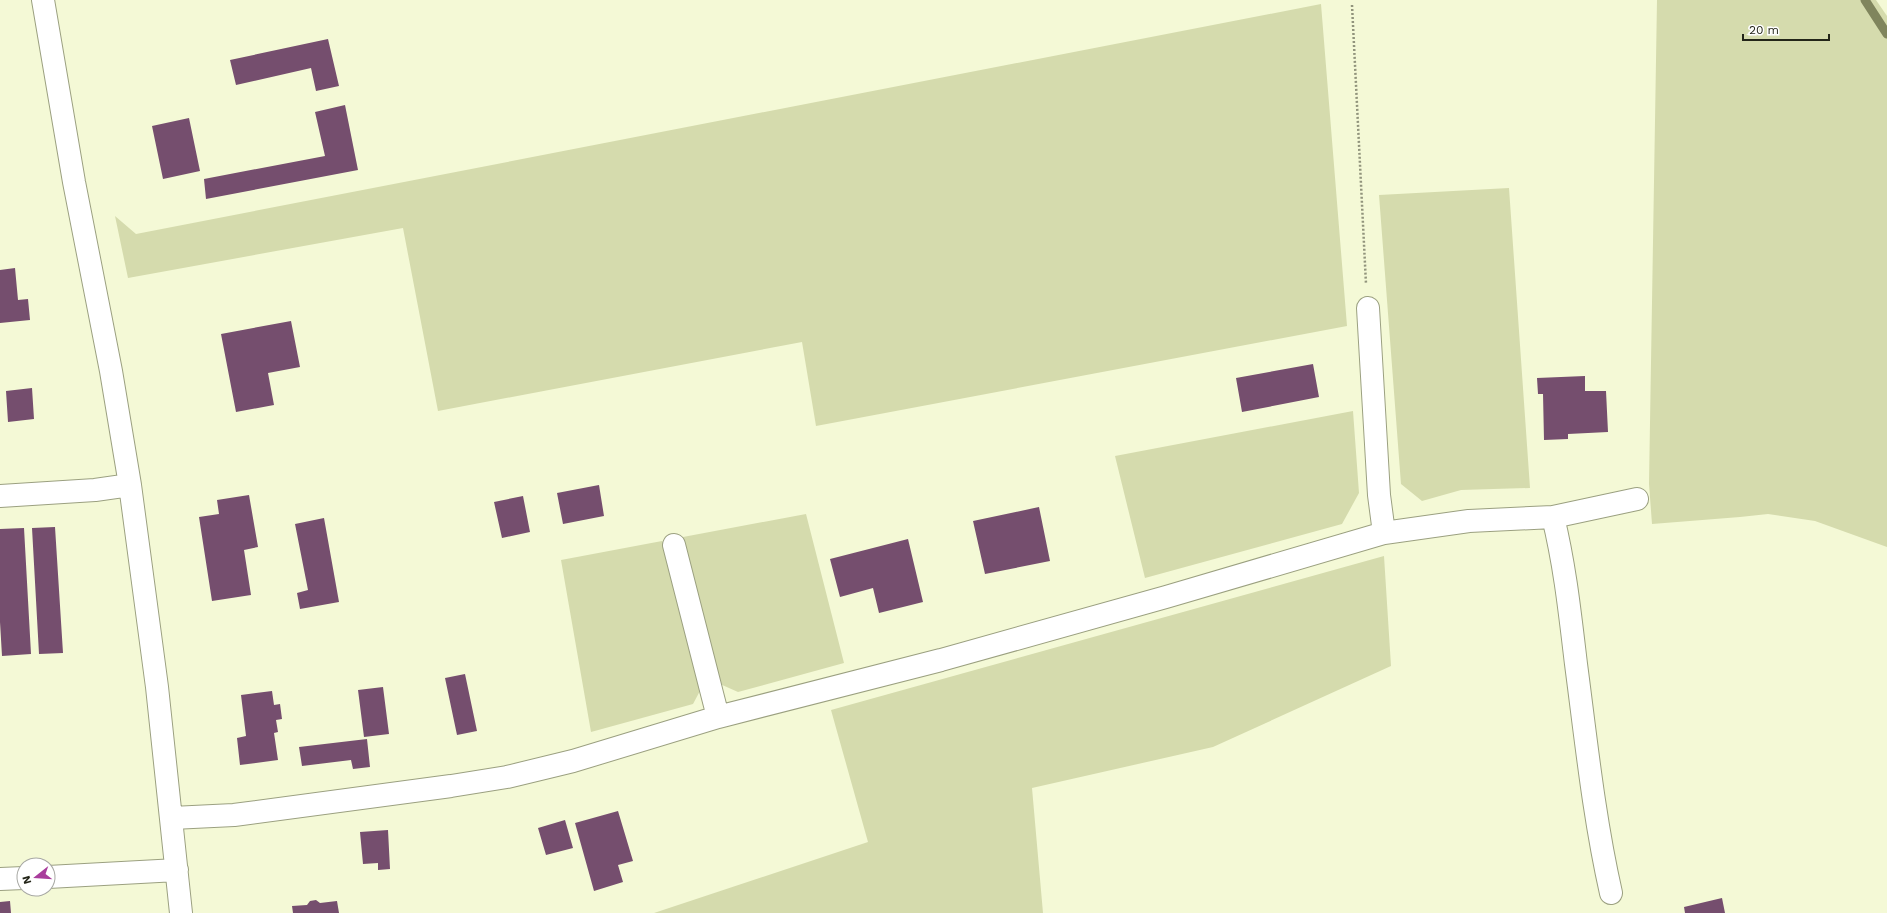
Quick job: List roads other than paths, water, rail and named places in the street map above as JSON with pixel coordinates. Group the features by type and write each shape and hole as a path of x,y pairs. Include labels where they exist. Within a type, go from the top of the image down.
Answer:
{"street":[{"path":"43,0 75,189 111,371 130,485 157,687 181,913"},
{"path":"1368,308 1379,495 1384,533"},
{"path":"0,496 95,490 130,485"},
{"path":"172,818 234,815 507,777 573,761 718,717 941,660 1166,597 1384,533 1469,521 1553,517 1637,499"},
{"path":"1553,517 1566,579 1600,840 1611,893"},
{"path":"674,545 718,717"},
{"path":"56,877 176,870"},
{"path":"0,879 16,878"}],"waterway":[{"path":"1865,0 1887,34"}]}
